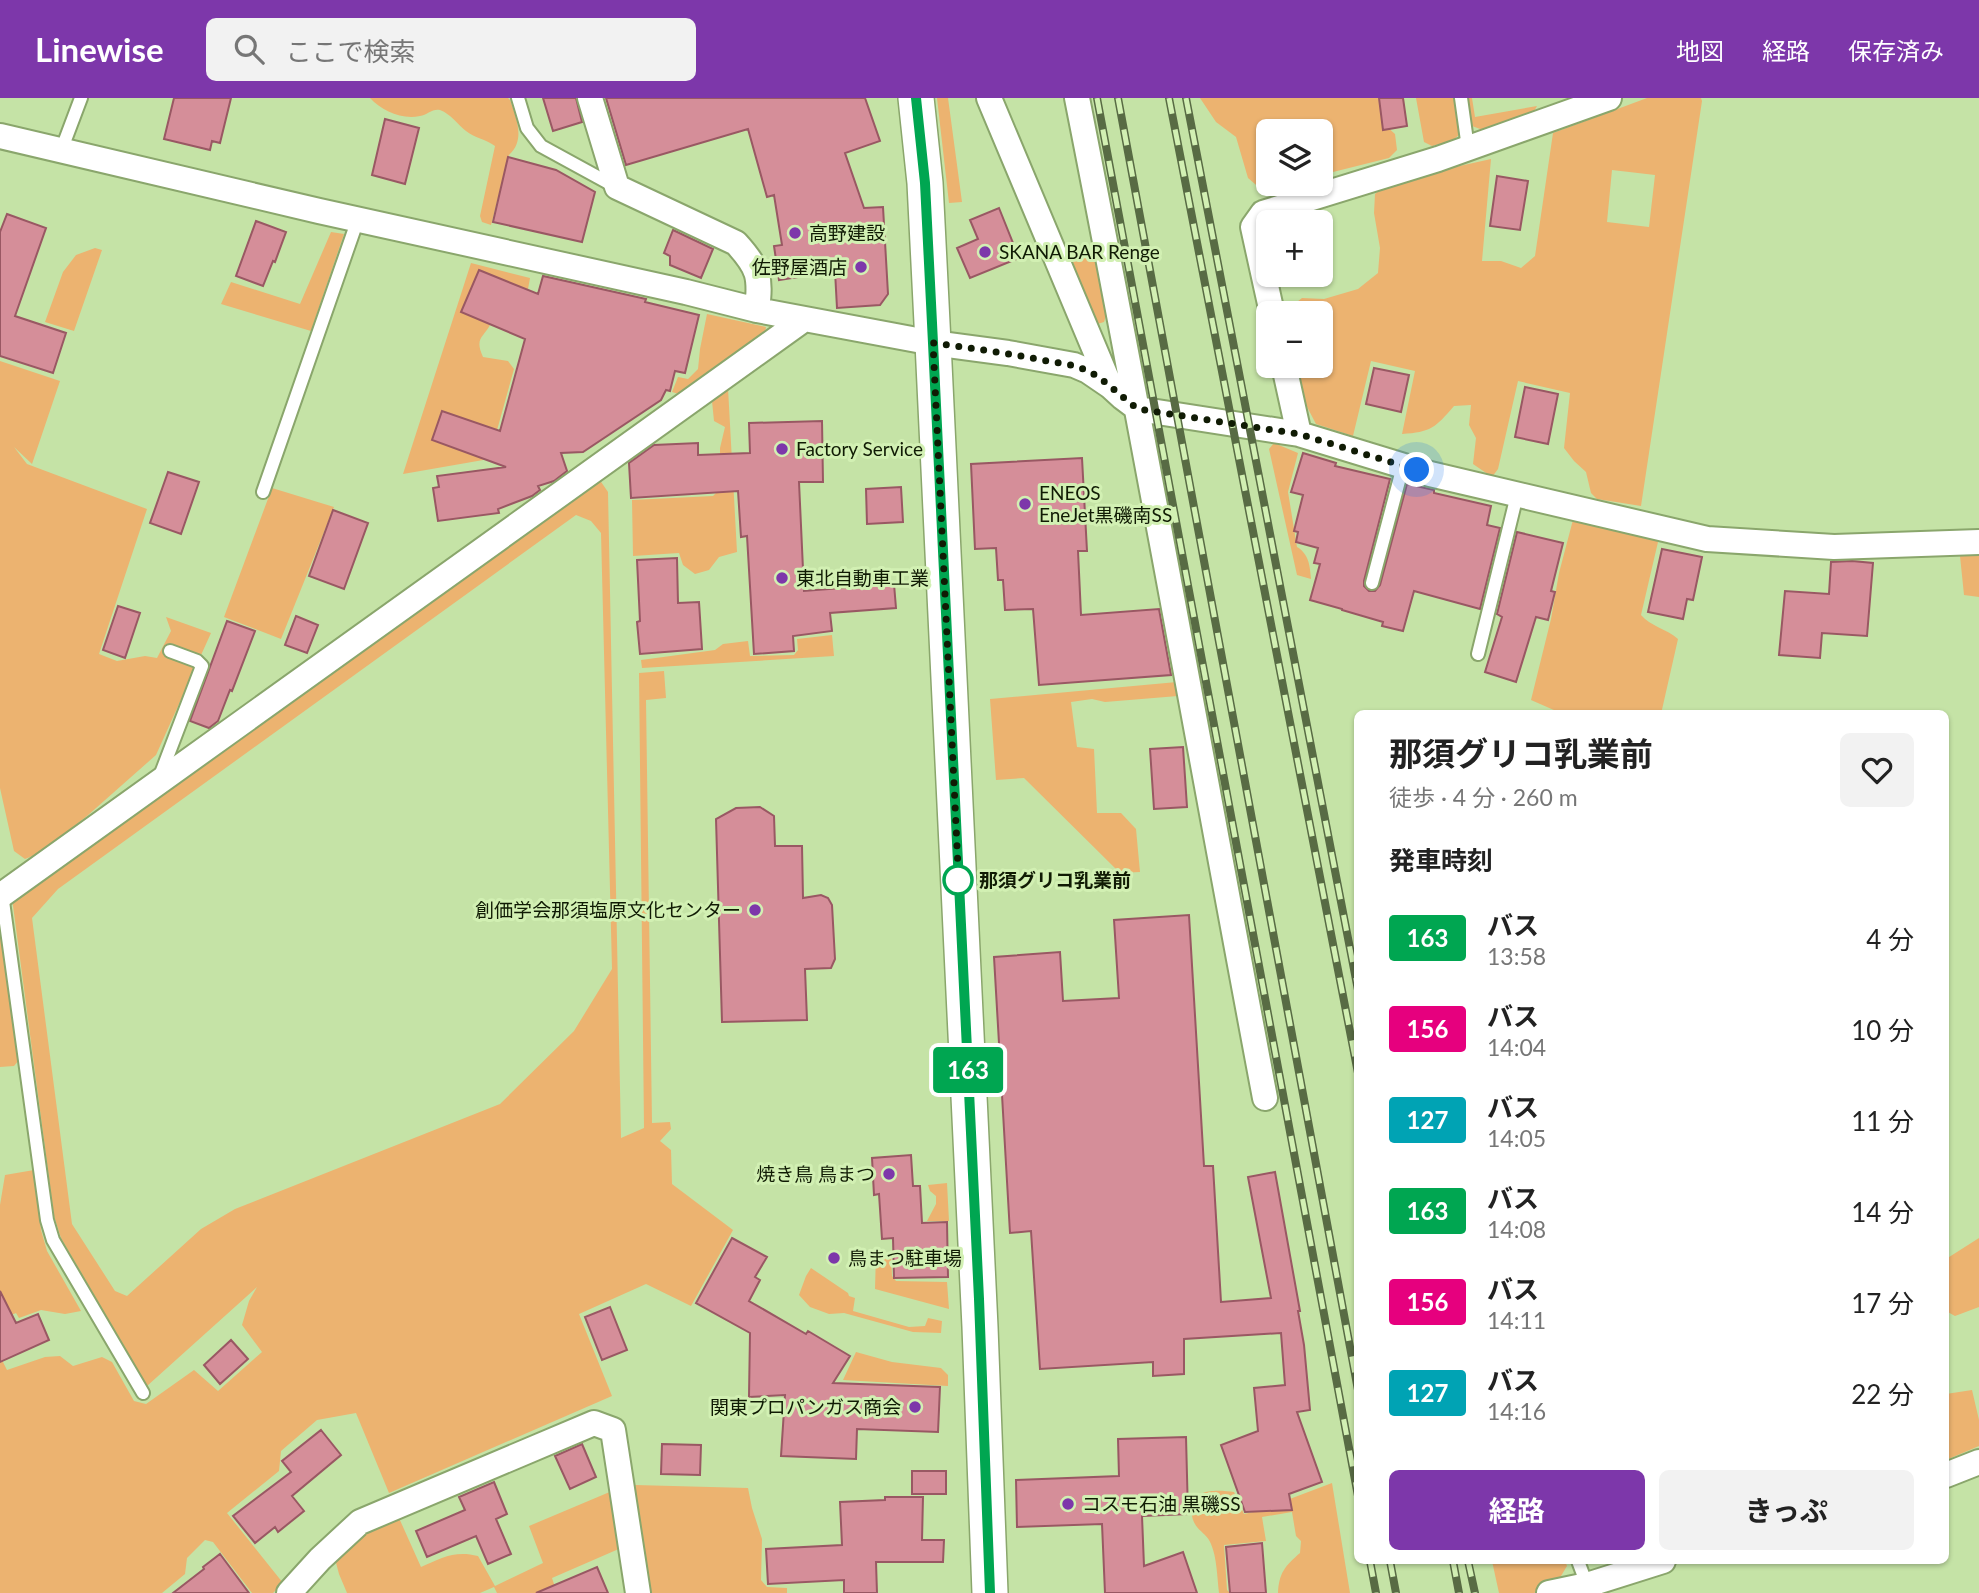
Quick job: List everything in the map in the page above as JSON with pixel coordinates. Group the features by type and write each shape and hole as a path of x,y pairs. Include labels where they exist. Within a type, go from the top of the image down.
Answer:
{"main road":[{"path":"916,98 925,183 933,343 979,1299 990,1593"}],"street":[{"path":"590,98 617,187 736,243 757,272 760,285 757,310"},
{"path":"989,98 1110,386"},
{"path":"1077,98 1138,409 1265,1097"},
{"path":"1269,301 1253,227 1263,213 1468,148 1609,98"},
{"path":"0,136 803,320 1073,365 1088,371 1138,409 1299,434 1403,466 1707,539 1833,547 1979,542"},
{"path":"1,895 803,320"},
{"path":"1287,378 1299,434"},
{"path":"289,1593 320,1559 360,1522 594,1423 613,1430 638,1593"},
{"path":"1949,1474 1979,1462"},
{"path":"1549,1593 1588,1589 1655,1564"}],"lane":[{"path":"61,150 80,98"},
{"path":"518,98 527,128 541,146 617,187"},
{"path":"1461,98 1468,148"},
{"path":"263,492 358,219"},
{"path":"1372,583 1403,466"},
{"path":"1478,654 1517,495"},
{"path":"158,782 202,666 197,660 170,651"},
{"path":"1,895 52,1240 143,1393"},
{"path":"1579,1564 1588,1589"}],"shaded area":[{"path":"370,98 510,100 517,121 517,142 509,155 491,225 482,222 480,216 495,146 469,133 440,110 406,117 380,107"},
{"path":"937,98 948,98 962,202 949,203"},
{"path":"1200,98 1382,98 1385,125 1395,134 1397,150 1389,158 1333,172 1333,119 1256,119 1256,185 1248,178 1236,137 1216,122"},
{"path":"1416,98 1455,98 1460,134 1452,141 1432,146 1424,142"},
{"path":"1467,98 1472,98 1475,117 1537,106 1532,115 1483,130 1472,126"},
{"path":"1647,98 1701,98 1641,506 1597,499 1591,493 1586,472 1564,448 1570,393 1518,381 1498,469 1492,477 1473,464 1476,438 1469,425 1471,405 1454,406 1437,424 1426,430 1402,434 1415,371 1371,361 1353,436 1316,424 1305,403 1300,378 1333,378 1333,301 1298,301 1302,298 1324,299 1358,289 1378,273 1380,248 1374,213 1375,194 1388,182 1491,159 1482,261 1501,261 1521,268 1535,256 1553,133","holes":["1612,170 1655,175 1649,227 1607,222"]},
{"path":"331,232 344,234 311,331 221,304 231,282 300,304"},
{"path":"95,248 102,250 74,331 45,322 63,272 76,255"},
{"path":"1099,248 1110,303 1104,322 1094,325 1070,253"},
{"path":"471,263 530,278 525,306 497,305 479,345 483,357 508,361 514,369 489,459 403,474"},
{"path":"707,314 766,327 764,338 682,395 672,392 678,377 688,379 698,369"},
{"path":"0,361 60,381 32,464 14,447 27,464 147,509 99,654 117,661 145,656 157,658 171,631 166,617 211,633 156,755 87,816 40,853 25,859 14,851 0,788"},
{"path":"728,388 737,552 719,557 709,570 695,574 683,565 679,553 633,556 632,500 713,496 720,489 720,448 725,427 714,421 712,401"},
{"path":"1274,443 1298,453 1288,492 1297,547 1306,557 1311,579 1297,575 1269,449"},
{"path":"597,476 608,492 621,1138 644,1128 639,673 664,671 666,698 646,700 652,1123 670,1122 671,1129 660,1141 671,1150 672,1184 733,1230 691,1306 646,1284 579,1314 612,1396 389,1493 356,1413 317,1420 281,1451 279,1471 227,1513 283,1583 273,1593 252,1593 213,1542 205,1540 187,1558 185,1574 162,1593 0,1593 0,1356 7,1370 45,1357 60,1356 73,1366 102,1357 112,1362 134,1401 146,1404 194,1370 218,1391 262,1352 242,1325 249,1301 257,1287 147,1386 61,1238 54,1216 12,898","holes":["576,515 591,521 601,533 612,969 574,1031 500,1104 235,1209 201,1229 127,1296 115,1291 72,1224 32,918 58,889"]},
{"path":"272,488 334,507 281,639 224,617"},
{"path":"1574,516 1653,535 1658,542 1641,615 1678,639 1662,710 1554,710 1531,700"},
{"path":"1979,555 1979,597 1964,595 1960,556"},
{"path":"832,635 834,656 642,668 641,660 715,650 723,644 748,641 750,656 794,655 798,650 797,639"},
{"path":"1177,682 1178,696 1071,702 1077,747 1094,749 1097,813 1121,813 1136,829 1140,872 1120,873 1024,778 996,780 990,699"},
{"path":"0,919 19,1060 14,1066 0,1067"},
{"path":"34,1170 41,1230 47,1251 81,1311 65,1314 41,1310 19,1318 16,1313 0,1320 0,1205 5,1175"},
{"path":"947,1183 949,1221 927,1221 936,1204 936,1196 928,1185"},
{"path":"1979,1238 1979,1307 1955,1316 1949,1313 1949,1257"},
{"path":"876,1254 891,1254 892,1276 896,1281 947,1282 949,1309 875,1289"},
{"path":"811,1268 855,1298 853,1311 909,1327 925,1326 928,1318 942,1321 941,1333 913,1332 844,1313 829,1314 810,1307 799,1295"},
{"path":"856,1352 892,1362 941,1368 948,1375 948,1386 843,1380"},
{"path":"1972,1390 1979,1420 1979,1446 1949,1459 1949,1394"},
{"path":"1332,1483 1350,1593 1278,1593 1284,1570 1300,1553 1301,1541 1296,1536 1292,1512 1262,1517 1266,1541 1224,1545 1227,1590 1230,1593 1219,1593 1213,1549 1192,1517 1192,1506 1197,1496 1208,1492 1234,1492 1244,1514"},
{"path":"635,1485 748,1488 762,1539 761,1580 767,1587 787,1588 787,1593 647,1593"},
{"path":"612,1491 621,1548 552,1578 557,1593 497,1593 494,1587 480,1593 347,1593 339,1574 335,1559 358,1537 399,1518 421,1567 455,1554 478,1556 495,1586 543,1563 529,1526"},
{"path":"1493,1564 1566,1564 1555,1586 1534,1593 1499,1593"}],"building":[{"path":"174,98 231,98 220,143 212,141 210,150 164,139"},
{"path":"543,98 576,98 582,122 553,131"},
{"path":"606,98 865,98 880,141 845,153 864,208 883,207 888,294 880,305 837,308 835,271 779,280 774,246 782,245 774,195 767,197 748,129 626,165"},
{"path":"1379,98 1403,98 1407,126 1383,130"},
{"path":"385,119 419,128 405,184 372,175"},
{"path":"508,157 556,170 595,192 582,242 493,222"},
{"path":"1497,176 1528,181 1520,230 1490,226"},
{"path":"999,208 1019,258 970,278 957,248 978,239 970,220"},
{"path":"7,214 46,228 15,316 66,333 53,373 0,356 0,232"},
{"path":"256,221 286,232 263,286 236,276"},
{"path":"673,230 713,249 701,278 670,265 670,256 664,253"},
{"path":"479,270 538,294 543,276 646,299 645,302 699,315 685,373 675,371 670,391 666,390 661,400 583,452 561,453 567,471 554,481 538,486 540,490 532,496 498,509 499,513 438,521 433,488 439,487 437,476 506,467 432,440 442,411 500,431 525,339 461,312"},
{"path":"1374,368 1409,375 1401,412 1366,404"},
{"path":"1525,387 1558,394 1548,444 1515,437"},
{"path":"822,421 823,482 799,482 804,591 894,584 896,608 830,613 832,631 793,636 794,651 754,654 747,536 741,537 738,491 631,498 629,463 654,445 698,443 698,455 750,453 749,423"},
{"path":"1303,453 1336,463 1335,466 1390,479 1364,581 1364,586 1369,591 1375,591 1380,585 1407,484 1491,506 1487,525 1500,528 1480,609 1414,591 1403,631 1382,626 1383,622 1310,600 1320,564 1314,563 1318,548 1296,542 1298,532 1294,531 1303,495 1291,492"},
{"path":"1082,458 1087,551 1078,551 1081,615 1159,609 1171,675 1039,685 1033,609 1005,610 1003,580 998,580 996,548 975,549 971,464"},
{"path":"168,472 199,482 181,534 150,523"},
{"path":"901,487 903,522 867,524 866,489"},
{"path":"333,510 368,523 344,589 309,576"},
{"path":"1517,532 1563,543 1551,591 1555,592 1548,620 1536,617 1516,682 1485,672 1502,617 1497,614"},
{"path":"1662,549 1702,557 1693,600 1687,599 1683,619 1648,612"},
{"path":"677,558 678,603 699,602 702,649 640,654 637,560"},
{"path":"1831,562 1873,563 1867,636 1822,633 1820,658 1779,655 1785,591 1829,594"},
{"path":"118,606 140,613 125,658 103,650"},
{"path":"296,616 318,625 307,653 285,645"},
{"path":"227,621 255,631 218,721 209,728 190,721"},
{"path":"1183,747 1187,807 1154,809 1150,749"},
{"path":"760,807 774,816 775,846 802,846 803,898 821,895 828,898 832,905 835,959 831,968 805,969 807,1020 722,1022 716,819 736,808"},
{"path":"1189,915 1204,1166 1213,1166 1221,1302 1271,1298 1248,1177 1275,1172 1300,1311 1310,1410 1297,1412 1322,1482 1289,1494 1292,1510 1245,1512 1221,1445 1258,1431 1254,1388 1285,1385 1281,1333 1184,1339 1184,1374 1153,1376 1153,1362 1040,1369 1031,1231 1010,1233 994,957 1060,952 1063,1001 1119,998 1114,920"},
{"path":"911,1155 913,1186 920,1186 922,1223 947,1222 948,1277 894,1278 893,1238 882,1239 879,1194 874,1195 872,1158"},
{"path":"732,1238 767,1257 755,1277 760,1280 749,1301 850,1356 833,1383 940,1387 938,1432 857,1429 856,1459 781,1456 785,1395 749,1397 750,1333 696,1303"},
{"path":"0,1291 16,1323 38,1314 49,1340 0,1362"},
{"path":"610,1307 627,1350 602,1360 585,1317"},
{"path":"231,1340 248,1359 220,1384 204,1365"},
{"path":"321,1430 341,1455 292,1496 304,1511 278,1532 275,1527 255,1543 233,1516 291,1472 282,1461"},
{"path":"1186,1437 1188,1514 1142,1516 1144,1566 1183,1552 1197,1593 1105,1593 1102,1524 1017,1527 1016,1480 1119,1476 1118,1439"},
{"path":"582,1444 596,1477 570,1489 555,1456"},
{"path":"662,1444 701,1445 700,1475 661,1474"},
{"path":"912,1471 946,1471 946,1494 912,1494"},
{"path":"494,1482 507,1514 496,1519 511,1554 488,1564 476,1536 427,1557 416,1531 465,1510 459,1497"},
{"path":"885,1497 923,1497 922,1540 944,1540 943,1562 876,1562 877,1593 844,1593 844,1580 768,1584 766,1549 842,1545 840,1502 885,1500"},
{"path":"1262,1543 1266,1593 1230,1593 1226,1547"},
{"path":"220,1554 249,1593 173,1593 204,1569 203,1567"},
{"path":"597,1567 608,1593 536,1593"}],"railway":[{"path":"1097,98 1354,1475"},
{"path":"1118,98 1354,1368"},
{"path":"1169,98 1354,1052"},
{"path":"1186,98 1354,969"},
{"path":"1371,1564 1376,1593"},
{"path":"1391,1564 1396,1593"},
{"path":"1454,1564 1459,1593"},
{"path":"1469,1564 1475,1593"}],"bus line":[{"name":"163","path":"916,98 925,183 933,343 979,1299 990,1593"}],"place":[{"name":"高野建設","path":"795,233"},
{"name":"SKANA BAR Renge","path":"985,252"},
{"name":"佐野屋酒店","path":"861,267"},
{"name":"Factory Service","path":"782,449"},
{"name":"ENEOS EneJet黒磯南SS","path":"1025,504"},
{"name":"東北自動車工業","path":"782,578"},
{"name":"那須グリコ乳業前","path":"958,880"},
{"name":"創価学会那須塩原文化センター","path":"755,910"},
{"name":"焼き鳥 鳥まつ","path":"889,1174"},
{"name":"鳥まつ駐車場","path":"834,1258"},
{"name":"関東プロパンガス商会","path":"915,1407"},
{"name":"コスモ石油 黒磯SS","path":"1068,1504"}],"route":[{"path":"958,880 959,888 933,343 1073,365 1088,371 1138,409 1299,434 1417,470"}]}
